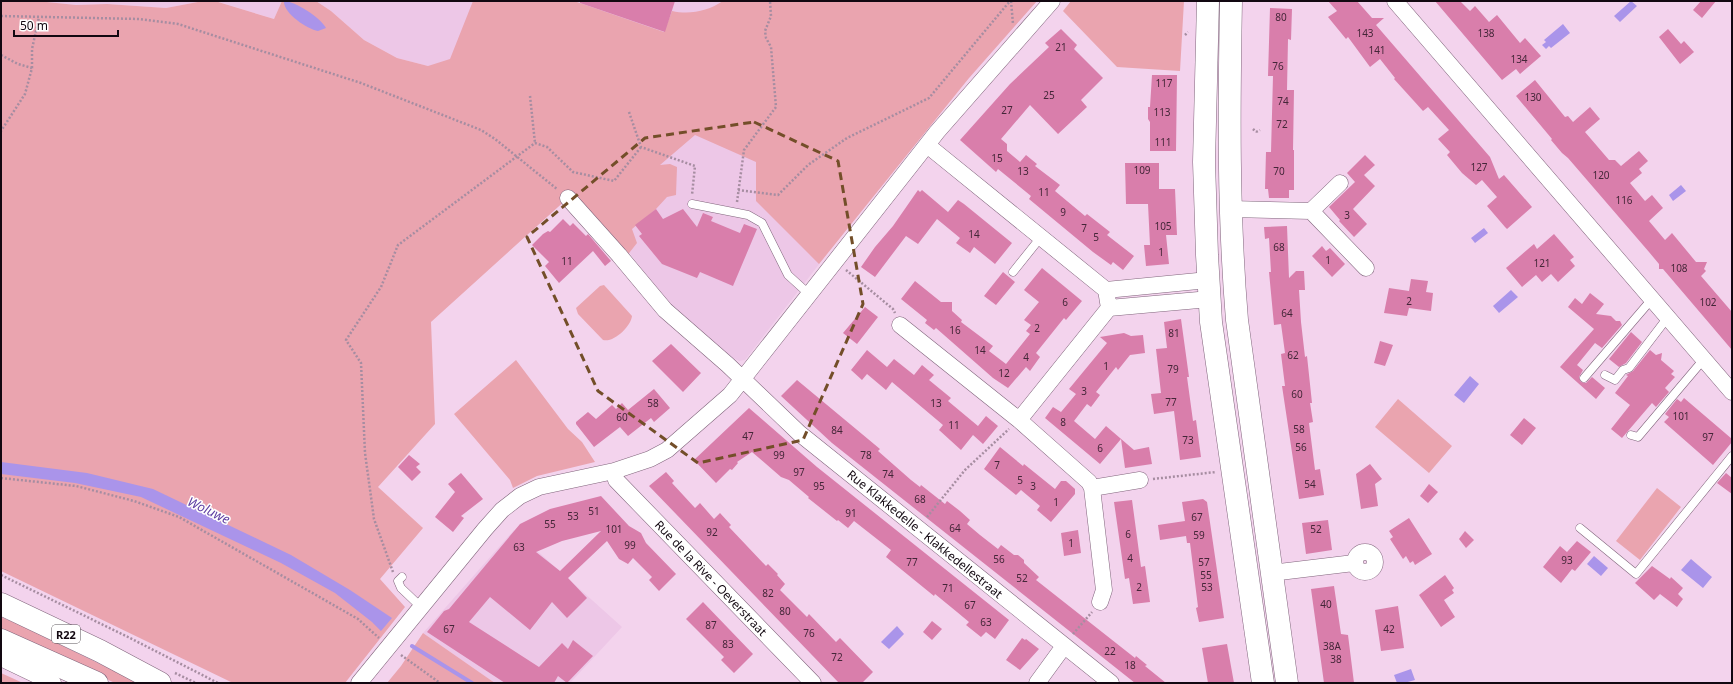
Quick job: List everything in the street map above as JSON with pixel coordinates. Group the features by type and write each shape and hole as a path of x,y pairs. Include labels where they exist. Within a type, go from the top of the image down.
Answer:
{"main road":[{"path":"1208,1 1204,162 1211,322 1263,683"},
{"path":"1231,1 1230,209 1237,320 1287,683"},
{"path":"1237,507 1262,503"},
{"name":"R22","path":"1,604 100,651 160,683"},
{"name":"R22","path":"1,640 97,683"}],"street":[{"path":"359,683 485,528 502,510 520,496 539,487 614,471 650,459 667,450 730,395 927,145 1052,1"},
{"path":"1395,1 1732,392"},
{"path":"927,145 1106,290 1209,289"},
{"path":"1311,211 1340,183"},
{"name":"Rue Klakkedelle - Klakkedellestraat","path":"568,198 619,254 665,310 799,434 1111,683"},
{"path":"1230,209 1311,211 1366,268"},
{"path":"1019,420 1109,308 1209,289"},
{"path":"1106,290 1109,308"},
{"path":"900,325 1019,420 1089,482 1092,488 1104,590 1100,602"},
{"name":"Rue de la Rive - Oeverstraat","path":"614,471 616,480 813,683"},
{"path":"1092,488 1140,480"},
{"path":"1272,573 1354,563"},
{"path":"1037,683 1064,646"},
{"path":"1,658 53,683"}],"lane":[{"path":"692,204 748,215 762,224 788,275 810,295"},
{"path":"1013,272 1041,237"},
{"path":"1584,378 1652,299"},
{"path":"1605,375 1615,380 1623,370 1629,368 1668,317"},
{"path":"1631,435 1638,437 1704,359"},
{"path":"1580,528 1636,574 1732,456"},
{"path":"402,577 398,581 401,588 421,607"}],"path":[{"path":"735,212 744,150 776,107 771,47 766,38 766,31 771,16 770,1"},
{"path":"738,190 778,195 808,165 847,138 929,98 1010,1"},
{"path":"1010,1 1013,31"},
{"path":"1,16 139,19 178,24 361,83 480,130 496,139 568,198"},
{"path":"1,131 25,94 32,68 32,49 39,16"},
{"path":"1185,35 1188,32"},
{"path":"1,55 18,64 32,68"},
{"path":"530,96 535,143"},
{"path":"629,112 641,147"},
{"path":"391,566 374,519 365,453 361,363 346,340 381,287 398,245 535,143"},
{"path":"535,143 547,147 573,172 614,181 641,147"},
{"path":"641,147 695,166 692,204"},
{"path":"835,261 893,309 900,325"},
{"path":"919,529 965,470 1019,420"},
{"path":"1140,480 1232,470"},
{"path":"1,478 76,486 134,501 179,517 358,619 380,640"},
{"path":"1,575 218,683"},
{"path":"1064,646 1100,602"},
{"path":"401,654 440,683"}],"highlighted area":[{"path":"754,122 838,161 863,304 803,440 698,463 598,391 527,237 645,138"}],"shaded area":[{"path":"37,1 203,1 166,8 107,4 76,5"},
{"path":"37,1 76,5 107,4 166,8 203,1 215,1 274,19 282,1 316,1 331,11 364,40 397,58 428,66 450,59 473,1 574,1 664,32 672,11 685,13 705,10 723,1 1037,1 969,78 819,264 756,201 756,162 695,135 660,165 670,164 677,167 676,195 667,197 656,209 632,229 637,243 626,257 568,198 431,322 435,424 378,487 423,528 380,579 405,607 345,683 233,683 1,571 1,2"},
{"path":"216,1 282,1 274,19"},
{"path":"284,1 294,4 307,11 319,20 326,28 318,31 302,24 287,10"},
{"path":"316,1 1037,1 919,135 745,360 739,361 733,358 680,316 603,220 428,66 397,58 364,40 331,11"},
{"path":"1071,1 1184,1 1180,71 1117,67 1063,11"},
{"path":"1631,1 1637,6 1620,22 1614,16"},
{"path":"1563,24 1570,33 1551,48 1549,46 1546,49 1542,45 1546,42 1544,40"},
{"path":"1681,185 1686,191 1673,201 1669,195"},
{"path":"1484,228 1488,233 1475,243 1471,238"},
{"path":"604,285 632,316 629,324 621,333 612,339 607,340 603,340 578,314 576,308 600,286"},
{"path":"1511,290 1518,297 1499,313 1493,306"},
{"path":"516,360 568,429 582,442 595,462 537,476 513,488 510,480 454,414"},
{"path":"1470,376 1479,384 1464,403 1454,395"},
{"path":"1398,399 1452,446 1429,473 1375,427"},
{"path":"1,462 87,473 153,489 291,555 350,590 392,618 381,631 372,622 335,593 281,563 141,497 75,483 1,474"},
{"path":"1657,488 1681,507 1640,560 1616,541"},
{"path":"514,530 622,627 570,683 491,683 492,681 423,633"},
{"path":"1594,556 1608,568 1601,576 1587,564"},
{"path":"1691,559 1712,577 1703,588 1681,570"},
{"path":"1,617 139,683 115,683 1,630"},
{"path":"897,626 904,634 889,649 881,642"},
{"path":"423,633 495,683 387,683 401,666"},
{"path":"1411,669 1415,680 1397,683 1394,675"},
{"path":"1,673 23,683 1,683"}],"building":[{"path":"580,1 675,1 665,32 580,3"},
{"path":"1328,1 1357,1 1372,18 1384,18 1376,25 1490,157 1499,179 1504,175 1532,207 1507,229 1505,227 1487,206 1497,197 1482,180 1476,185 1462,173 1447,155 1450,152 1438,139 1449,130 1428,107 1423,111 1394,79 1395,78 1380,59 1370,67 1348,37 1346,39 1328,17 1337,11"},
{"path":"1435,1 1460,1 1470,11 1475,6 1489,22 1497,15 1520,43 1525,38 1541,56 1520,74 1516,69 1502,80"},
{"path":"1701,1 1716,1 1702,18 1693,10"},
{"path":"1270,8 1292,9 1291,40 1288,39 1287,90 1294,90 1294,190 1289,190 1289,198 1269,198 1268,189 1265,189 1266,152 1271,152 1273,76 1268,76"},
{"path":"1061,29 1077,45 1074,49 1103,78 1081,100 1087,107 1058,134 1030,105 1001,139 1007,144 1007,151 1020,162 1026,155 1037,164 1035,166 1060,185 1055,191 1085,216 1087,214 1110,232 1107,235 1134,256 1123,270 1113,262 1111,265 1093,252 1029,199 1031,196 998,169 996,172 960,140 1010,84 1049,47 1045,43"},
{"path":"1668,29 1681,44 1684,41 1694,52 1680,64 1659,37"},
{"path":"1152,75 1177,75 1176,151 1150,151 1150,122 1148,119 1148,107 1150,107"},
{"path":"1535,80 1565,117 1568,116 1573,122 1590,107 1600,119 1585,132 1609,160 1615,160 1621,166 1639,151 1648,161 1639,169 1642,173 1630,183 1645,201 1652,195 1663,208 1649,221 1665,240 1672,233 1696,262 1707,262 1704,269 1706,271 1701,276 1732,312 1732,350 1663,269 1659,269 1659,264 1568,158 1562,153 1516,96"},
{"path":"1365,155 1375,165 1364,175 1375,186 1353,209 1367,224 1354,237 1339,221 1340,220 1329,207 1355,182 1347,173"},
{"path":"1125,163 1159,163 1159,189 1175,189 1177,235 1166,235 1169,264 1146,266 1144,245 1150,245 1148,204 1126,204"},
{"path":"918,190 920,192 922,190 948,212 958,200 1012,243 995,264 974,247 970,253 956,243 960,238 937,219 918,244 906,236 875,277 861,267 875,247 893,226"},
{"path":"656,209 663,219 683,209 697,227 703,213 713,217 711,221 740,233 744,224 757,229 733,286 700,272 697,278 662,264 639,236 642,234 635,225"},
{"path":"563,219 570,226 573,223 586,236 588,234 611,261 605,266 593,251 559,283 545,266 549,262 532,245 543,234 548,231 550,232"},
{"path":"1287,226 1289,278 1296,271 1304,271 1305,290 1299,290 1305,357 1307,356 1312,403 1310,403 1313,422 1309,423 1315,470 1320,469 1324,495 1299,499 1282,386 1285,386 1281,354 1285,353 1281,324 1274,325 1269,272 1271,272 1269,238 1265,239 1264,227"},
{"path":"1554,234 1574,257 1570,260 1575,266 1558,282 1551,274 1542,282 1536,275 1522,287 1506,268 1534,244 1537,249"},
{"path":"1322,246 1326,251 1330,248 1345,264 1332,277 1312,256"},
{"path":"1042,268 1082,301 1066,320 1064,318 1036,353 1040,357 1030,371 1026,367 1008,388 993,378 936,328 934,330 925,323 927,320 901,299 915,281 941,302 952,302 952,311 962,320 961,322 993,346 989,351 1006,364 1030,334 1026,331 1031,325 1024,320 1039,302 1024,290"},
{"path":"1003,272 1015,282 996,305 984,296"},
{"path":"1411,279 1428,281 1426,292 1433,293 1431,311 1409,308 1407,316 1384,313 1389,288 1409,291"},
{"path":"1590,293 1604,304 1596,314 1611,316 1616,321 1620,321 1622,325 1602,348 1595,343 1577,365 1583,370 1579,377 1581,382 1586,383 1592,377 1605,388 1596,399 1560,367 1594,329 1568,307 1575,298 1582,304"},
{"path":"865,307 878,317 857,344 843,333"},
{"path":"1181,319 1193,421 1196,420 1201,457 1180,460 1174,411 1154,414 1151,394 1161,393 1156,349 1167,348 1164,322"},
{"path":"1631,332 1642,342 1626,363 1619,367 1609,359"},
{"path":"1124,333 1131,336 1143,335 1145,353 1130,355 1118,370 1116,367 1096,392 1100,395 1091,407 1087,404 1074,421 1095,439 1106,426 1134,450 1149,447 1152,464 1125,468 1121,439 1100,464 1045,418 1053,407 1061,412 1076,394 1069,389 1107,343 1100,337"},
{"path":"1380,341 1393,345 1385,366 1374,363"},
{"path":"671,344 701,373 683,392 652,361"},
{"path":"867,350 887,367 894,359 914,375 922,365 934,375 929,380 951,398 948,401 978,426 986,416 998,426 983,444 973,435 961,450 939,430 943,425 892,382 886,390 867,374 862,380 851,370"},
{"path":"1650,350 1656,355 1662,353 1661,360 1674,371 1671,374 1675,377 1665,388 1669,392 1656,407 1652,403 1622,438 1611,429 1630,405 1615,393 1628,376 1626,375 1633,371"},
{"path":"797,380 880,449 878,451 911,480 920,487 921,485 945,504 947,501 960,511 970,520 967,524 980,535 998,549 1001,545 1014,555 1018,555 1039,577 1036,580 1135,658 1136,656 1147,665 1145,666 1166,683 1135,683 832,443 781,396"},
{"path":"654,389 670,408 654,422 651,418 628,436 620,427 594,447 576,424 576,422 588,412 596,419 612,405 616,409 622,403 628,410"},
{"path":"1684,398 1732,439 1732,442 1713,465 1664,422 1669,417 1665,414 1677,399 1681,402"},
{"path":"749,408 817,467 1009,620 995,639 986,632 981,637 966,625 969,622 886,557 891,550 854,521 848,528 838,520 837,521 808,498 809,497 789,480 781,477 752,452 737,462 738,463 732,470 730,469 716,483 694,460"},
{"path":"1524,418 1536,428 1522,445 1510,435"},
{"path":"1000,447 1055,489 1061,481 1066,481 1075,489 1075,494 1051,522 1037,510 1040,506 1021,490 1016,495 984,469"},
{"path":"409,455 420,464 416,467 421,472 412,481 398,467"},
{"path":"1370,464 1382,479 1375,484 1378,506 1361,509 1356,474"},
{"path":"666,472 674,481 672,483 695,508 700,503 714,519 720,513 731,525 729,527 766,566 768,564 778,574 777,575 785,584 780,590 807,617 809,614 836,642 840,638 873,672 862,683 839,683 649,486"},
{"path":"461,473 483,499 461,516 464,518 453,532 435,517 455,492 448,484"},
{"path":"1726,473 1732,478 1732,494 1717,483"},
{"path":"1429,484 1438,492 1428,503 1420,496"},
{"path":"601,496 629,526 641,533 646,543 676,574 659,591 649,580 652,577 633,558 628,564 619,559 607,541 568,578 587,598 567,618 552,602 530,630 490,597 469,622 539,667 562,643 568,649 573,640 593,656 567,683 558,676 554,683 505,683 427,632 444,611 449,609 520,524 550,509","holes":["601,531 560,571 536,552 562,541"]},
{"path":"1203,499 1207,502 1224,618 1199,622 1196,608 1198,607 1190,543 1187,543 1186,536 1160,540 1158,525 1185,521 1182,502"},
{"path":"1132,500 1141,567 1145,566 1150,602 1133,604 1129,578 1125,579 1114,502"},
{"path":"1409,518 1432,554 1415,565 1413,561 1410,563 1406,556 1403,559 1390,539 1393,537 1389,531"},
{"path":"1328,520 1332,550 1306,554 1302,523"},
{"path":"1078,530 1081,553 1064,556 1061,533"},
{"path":"1465,531 1474,540 1466,548 1459,539"},
{"path":"1577,541 1591,552 1575,571 1572,569 1561,583 1543,567 1560,546 1567,552"},
{"path":"1652,566 1670,579 1671,577 1683,588 1678,594 1683,599 1677,607 1660,594 1654,600 1635,583"},
{"path":"1445,575 1454,588 1452,590 1454,593 1444,600 1455,617 1441,627 1419,595"},
{"path":"1334,586 1341,634 1348,635 1354,683 1324,683 1311,589"},
{"path":"703,602 753,654 734,673 721,660 724,657 686,619"},
{"path":"1398,606 1404,648 1381,651 1375,610"},
{"path":"932,621 942,629 932,640 923,632"},
{"path":"1022,638 1025,640 1026,639 1039,649 1020,670 1006,660"},
{"path":"1227,644 1234,683 1208,683 1202,648"}],"waterway":[{"name":"Woluwe","path":"412,646 472,683"}]}
